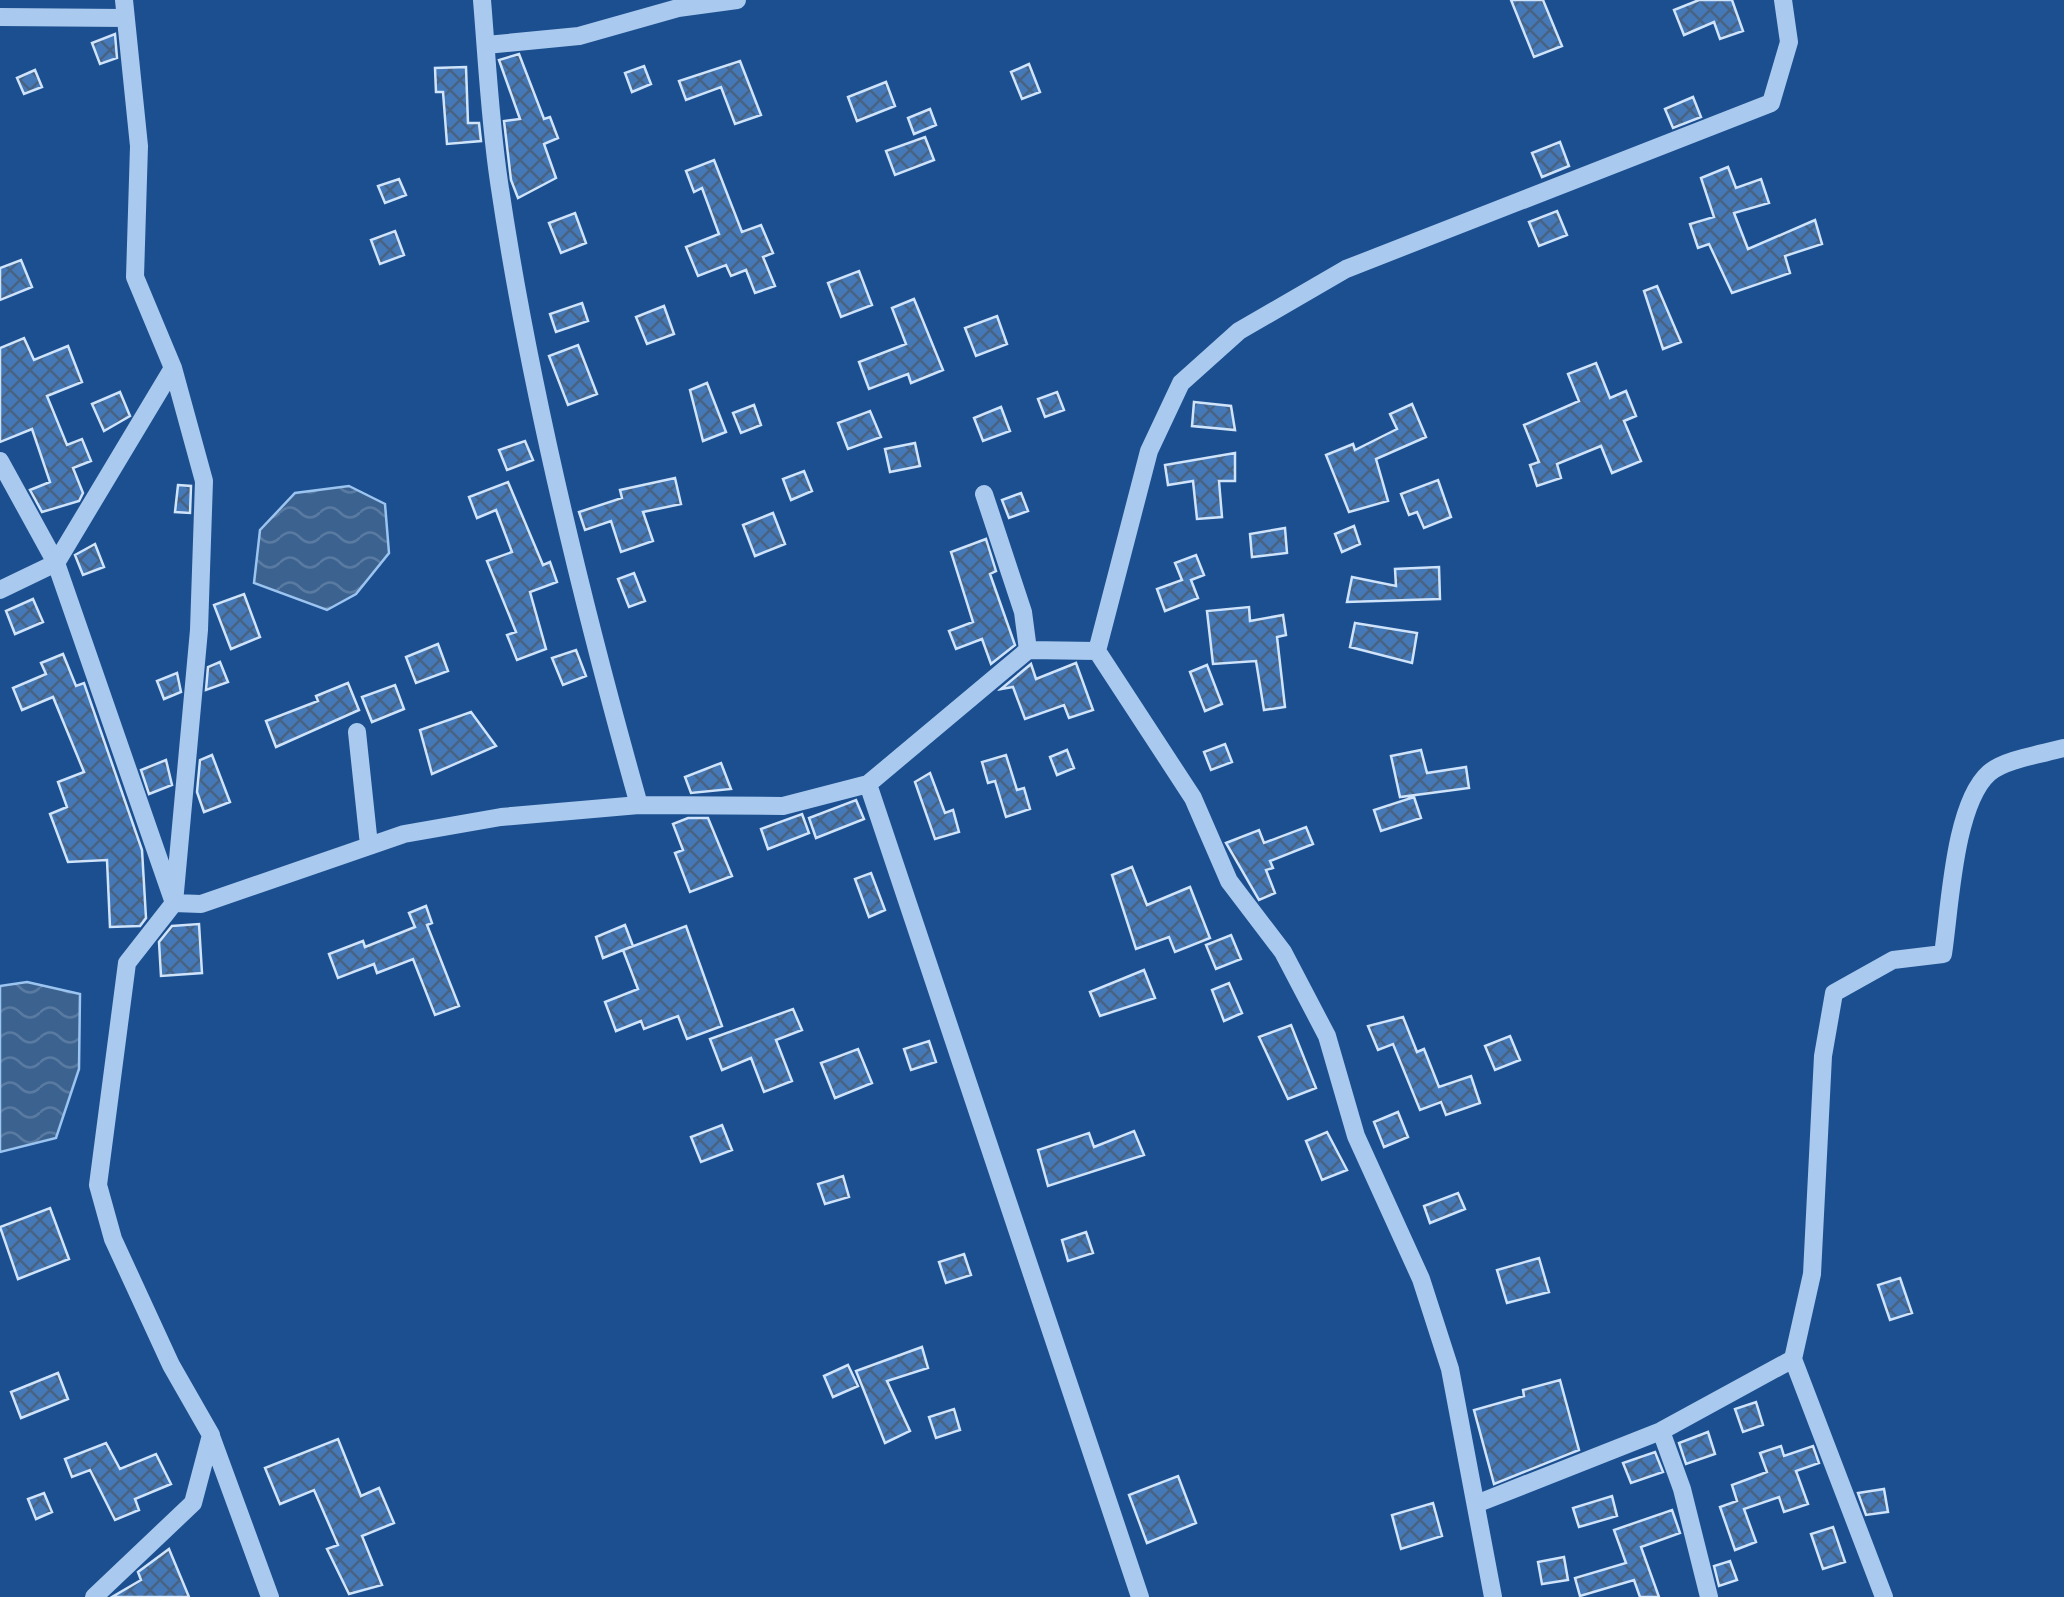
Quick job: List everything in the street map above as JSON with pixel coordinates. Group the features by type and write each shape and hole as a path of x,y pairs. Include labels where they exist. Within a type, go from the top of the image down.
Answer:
{"street":[{"path":"482,0 498,181 536,376 605,684 639,805"},
{"path":"486,46 579,36 678,8 737,0"},
{"path":"1494,1597 1450,1368 1420,1278 1356,1136 1327,1036 1284,952 1229,881 1193,798 1097,651 1149,451 1181,383 1239,330 1346,269 1771,103 1789,42 1783,0"},
{"path":"0,17 124,9 139,146 135,277 173,368 204,481 204,529 174,903 127,963 98,1185 113,1239 170,1366 211,1435 270,1597"},
{"path":"0,590 56,562 173,368"},
{"path":"1,466 56,562 174,903"},
{"path":"984,494 1023,612 1028,650"},
{"path":"174,903 202,904 404,834 501,817 639,805 783,806 868,784 1028,650 1097,651"},
{"path":"357,732 369,845"},
{"path":"1884,1597 1793,1359 1812,1274 1823,1056 1834,992 1893,960 1943,954 1958,848 1976,790 1992,770 2064,748"},
{"path":"868,784 1140,1597"},
{"path":"1476,1504 1661,1431 1793,1359"},
{"path":"1661,1431 1682,1489 1709,1597"},
{"path":"94,1597 193,1503 211,1435"}],"water":[{"path":"349,486 385,504 389,553 356,594 327,610 254,583 260,530 295,493"},
{"path":"27,982 80,994 79,1069 56,1138 0,1152 0,986"}],"building":[{"path":"1511,0 1543,0 1562,46 1534,57"},
{"path":"1699,0 1732,0 1743,31 1720,39 1714,22 1684,35 1674,10"},
{"path":"115,34 117,58 100,64 92,43"},
{"path":"519,54 544,119 550,117 558,138 544,144 556,178 518,198 511,180 504,121 520,119 499,60"},
{"path":"740,61 761,115 735,124 721,87 686,100 679,81"},
{"path":"1029,64 1040,92 1022,99 1011,72"},
{"path":"644,66 651,84 632,92 625,73"},
{"path":"466,67 468,123 479,123 481,141 447,144 443,92 436,92 435,68"},
{"path":"35,70 42,87 24,94 17,78"},
{"path":"886,82 895,106 857,121 848,97"},
{"path":"1693,97 1701,117 1673,128 1665,109"},
{"path":"930,109 936,125 914,134 908,118"},
{"path":"925,137 934,160 895,175 886,151"},
{"path":"1560,142 1569,166 1542,177 1532,153"},
{"path":"714,160 742,232 761,225 773,253 763,257 775,286 755,293 746,270 731,276 726,265 698,276 686,247 719,234 702,188 694,192 686,171"},
{"path":"1728,167 1736,188 1761,179 1769,203 1734,213 1748,249 1815,220 1822,244 1785,256 1790,273 1732,293 1709,244 1698,248 1690,224 1714,217 1701,178"},
{"path":"399,179 406,195 385,203 378,186"},
{"path":"1557,211 1567,235 1539,246 1529,222"},
{"path":"575,213 586,243 561,253 549,223"},
{"path":"395,231 404,255 380,264 371,240"},
{"path":"21,260 32,287 0,300 0,268"},
{"path":"859,271 872,305 841,317 828,283"},
{"path":"1657,286 1681,342 1663,349 1644,291"},
{"path":"914,299 943,370 911,383 908,374 869,389 859,362 906,344 892,308"},
{"path":"582,303 588,321 556,332 550,314"},
{"path":"664,306 674,334 647,344 636,317"},
{"path":"997,316 1007,344 976,356 965,328"},
{"path":"24,338 34,360 68,346 82,382 47,396 67,445 82,439 91,461 73,468 83,493 79,501 42,512 30,490 50,482 32,429 0,442 0,348"},
{"path":"578,345 597,394 568,405 549,356"},
{"path":"1596,363 1610,398 1626,391 1636,416 1624,421 1641,461 1612,473 1601,446 1557,464 1561,478 1537,486 1530,465 1539,462 1524,425 1579,401 1568,374"},
{"path":"707,383 726,432 703,441 690,390"},
{"path":"120,392 130,416 104,431 92,404"},
{"path":"1057,392 1064,410 1045,417 1038,399"},
{"path":"1194,402 1231,406 1235,430 1192,426"},
{"path":"1412,404 1426,437 1376,459 1388,501 1349,512 1326,455 1353,444 1355,450 1397,429 1390,414"},
{"path":"754,405 761,425 741,433 733,413"},
{"path":"1001,407 1010,431 983,441 974,418"},
{"path":"870,411 881,437 848,449 838,423"},
{"path":"525,441 533,460 507,470 499,450"},
{"path":"915,443 920,466 890,472 885,449"},
{"path":"1235,453 1235,481 1219,481 1222,517 1197,519 1193,481 1168,485 1165,465"},
{"path":"804,471 812,491 791,500 783,479"},
{"path":"675,478 681,504 643,512 653,541 621,552 611,521 585,530 579,512 622,498 620,490"},
{"path":"1438,480 1451,517 1424,528 1417,512 1409,515 1401,494"},
{"path":"508,482 543,565 550,562 557,582 530,592 546,649 517,660 507,635 516,632 487,561 512,552 496,510 477,518 469,497"},
{"path":"178,485 191,486 190,513 175,512"},
{"path":"1021,493 1028,511 1009,518 1002,500"},
{"path":"773,513 785,544 755,556 743,525"},
{"path":"1354,526 1360,544 1342,552 1335,534"},
{"path":"1285,528 1287,553 1252,557 1250,534"},
{"path":"986,539 996,571 990,574 1015,645 991,664 982,639 956,649 949,631 973,622 951,552"},
{"path":"95,544 104,567 83,575 75,555"},
{"path":"1196,555 1204,575 1191,580 1198,598 1165,611 1157,589 1182,580 1175,563"},
{"path":"1439,567 1440,599 1347,602 1352,577 1396,586 1395,569"},
{"path":"634,573 645,601 629,607 618,579"},
{"path":"244,594 260,637 231,649 214,605"},
{"path":"33,599 43,622 15,634 6,611"},
{"path":"1249,607 1250,621 1283,615 1286,635 1277,637 1285,707 1264,710 1256,661 1213,664 1207,611"},
{"path":"1355,623 1417,633 1412,663 1350,647"},
{"path":"438,644 448,671 416,683 406,657"},
{"path":"576,650 586,676 563,685 552,658"},
{"path":"63,654 76,686 84,683 142,850 146,918 140,926 110,927 107,860 68,862 50,814 67,807 58,782 84,772 53,697 22,710 13,688 46,674 41,663"},
{"path":"220,662 228,682 206,690 208,667"},
{"path":"1076,663 1093,710 1069,718 1064,705 1025,719 1013,687 1001,689 1031,664 1036,679"},
{"path":"1207,665 1222,704 1205,711 1190,672"},
{"path":"177,673 181,692 164,699 157,681"},
{"path":"348,683 359,710 276,747 266,721 318,701 316,696"},
{"path":"395,685 404,709 372,722 362,697"},
{"path":"471,712 496,746 432,774 420,730"},
{"path":"1225,744 1232,762 1211,770 1204,752"},
{"path":"1067,750 1074,768 1057,775 1050,757"},
{"path":"1421,750 1427,773 1466,767 1469,788 1400,797 1391,756"},
{"path":"212,755 230,802 204,812 197,792 200,760"},
{"path":"1006,755 1017,790 1024,788 1030,809 1006,817 995,781 988,783 982,762"},
{"path":"166,760 172,785 149,794 141,770"},
{"path":"721,763 731,789 691,793 685,777"},
{"path":"930,773 945,813 953,810 959,832 935,839 915,782"},
{"path":"1414,797 1421,818 1381,831 1374,810"},
{"path":"856,800 864,819 816,838 809,818"},
{"path":"802,814 809,833 768,849 761,829"},
{"path":"688,818 708,818 732,876 690,892 675,853 683,850 673,824"},
{"path":"1306,827 1313,844 1270,861 1273,868 1266,870 1275,893 1259,900 1226,843 1259,830 1264,843"},
{"path":"1132,867 1147,905 1190,887 1210,938 1175,952 1169,937 1136,949 1112,875"},
{"path":"871,873 885,910 869,917 855,879"},
{"path":"426,906 432,923 427,925 459,1006 435,1015 413,959 377,973 374,964 338,978 329,954 363,941 365,947 415,927 409,913"},
{"path":"199,924 202,973 161,976 159,942 172,926"},
{"path":"625,925 633,946 603,958 596,937"},
{"path":"686,926 722,1026 687,1039 678,1016 644,1029 641,1021 616,1031 605,1002 638,989 623,950"},
{"path":"1231,935 1241,959 1216,969 1206,945"},
{"path":"1144,970 1155,998 1100,1016 1090,992"},
{"path":"1229,983 1242,1013 1224,1021 1212,990"},
{"path":"793,1009 802,1030 776,1040 792,1081 764,1092 751,1058 722,1070 710,1039"},
{"path":"1403,1017 1417,1052 1424,1049 1439,1087 1471,1076 1480,1103 1446,1115 1441,1102 1420,1110 1393,1044 1378,1050 1368,1026"},
{"path":"1291,1025 1316,1088 1288,1099 1259,1037"},
{"path":"1510,1036 1520,1060 1495,1070 1485,1046"},
{"path":"929,1041 936,1062 911,1070 904,1049"},
{"path":"858,1049 872,1083 835,1098 821,1063"},
{"path":"1398,1112 1408,1137 1384,1147 1374,1122"},
{"path":"722,1125 732,1150 701,1162 691,1137"},
{"path":"1134,1131 1144,1155 1048,1186 1038,1150 1089,1133 1094,1147"},
{"path":"1327,1132 1347,1170 1322,1180 1306,1141"},
{"path":"843,1176 849,1197 825,1204 818,1184"},
{"path":"1458,1193 1465,1209 1430,1223 1424,1206"},
{"path":"50,1208 69,1259 18,1279 0,1227"},
{"path":"1086,1232 1093,1253 1068,1261 1062,1240"},
{"path":"964,1254 971,1275 946,1283 939,1262"},
{"path":"1539,1258 1549,1292 1507,1303 1497,1270"},
{"path":"1900,1278 1912,1313 1890,1320 1878,1285"},
{"path":"922,1347 928,1368 887,1381 910,1431 885,1443 856,1371"},
{"path":"848,1365 858,1386 833,1397 824,1376"},
{"path":"58,1373 68,1399 21,1418 11,1392"},
{"path":"1560,1380 1579,1450 1494,1484 1474,1410 1524,1396 1523,1390"},
{"path":"1756,1402 1763,1425 1743,1432 1735,1409"},
{"path":"954,1409 960,1430 936,1438 929,1417"},
{"path":"1708,1432 1715,1454 1686,1464 1679,1443"},
{"path":"338,1439 361,1496 379,1488 394,1523 362,1536 382,1585 349,1594 327,1549 338,1545 314,1490 280,1504 265,1468"},
{"path":"106,1443 120,1469 156,1454 171,1484 135,1499 139,1510 115,1520 90,1470 72,1477 65,1459"},
{"path":"1781,1446 1784,1456 1813,1446 1819,1463 1796,1471 1808,1504 1784,1512 1779,1497 1744,1509 1756,1542 1735,1550 1720,1507 1737,1501 1732,1485 1767,1472 1760,1453"},
{"path":"1655,1452 1663,1472 1631,1483 1623,1463"},
{"path":"1178,1476 1196,1523 1147,1543 1129,1495"},
{"path":"1884,1489 1888,1512 1866,1515 1858,1493"},
{"path":"44,1493 52,1512 36,1519 28,1499"},
{"path":"1612,1496 1617,1516 1579,1527 1573,1508"},
{"path":"1433,1503 1442,1536 1401,1549 1392,1515"},
{"path":"1672,1510 1680,1533 1641,1547 1659,1597 1640,1597 1634,1580 1580,1596 1575,1578 1626,1563 1614,1530"},
{"path":"1833,1527 1845,1562 1823,1569 1811,1534"},
{"path":"169,1549 189,1597 112,1597 141,1580 138,1572"},
{"path":"1564,1557 1568,1580 1542,1584 1538,1562"},
{"path":"1730,1561 1737,1580 1719,1586 1714,1566"}]}
